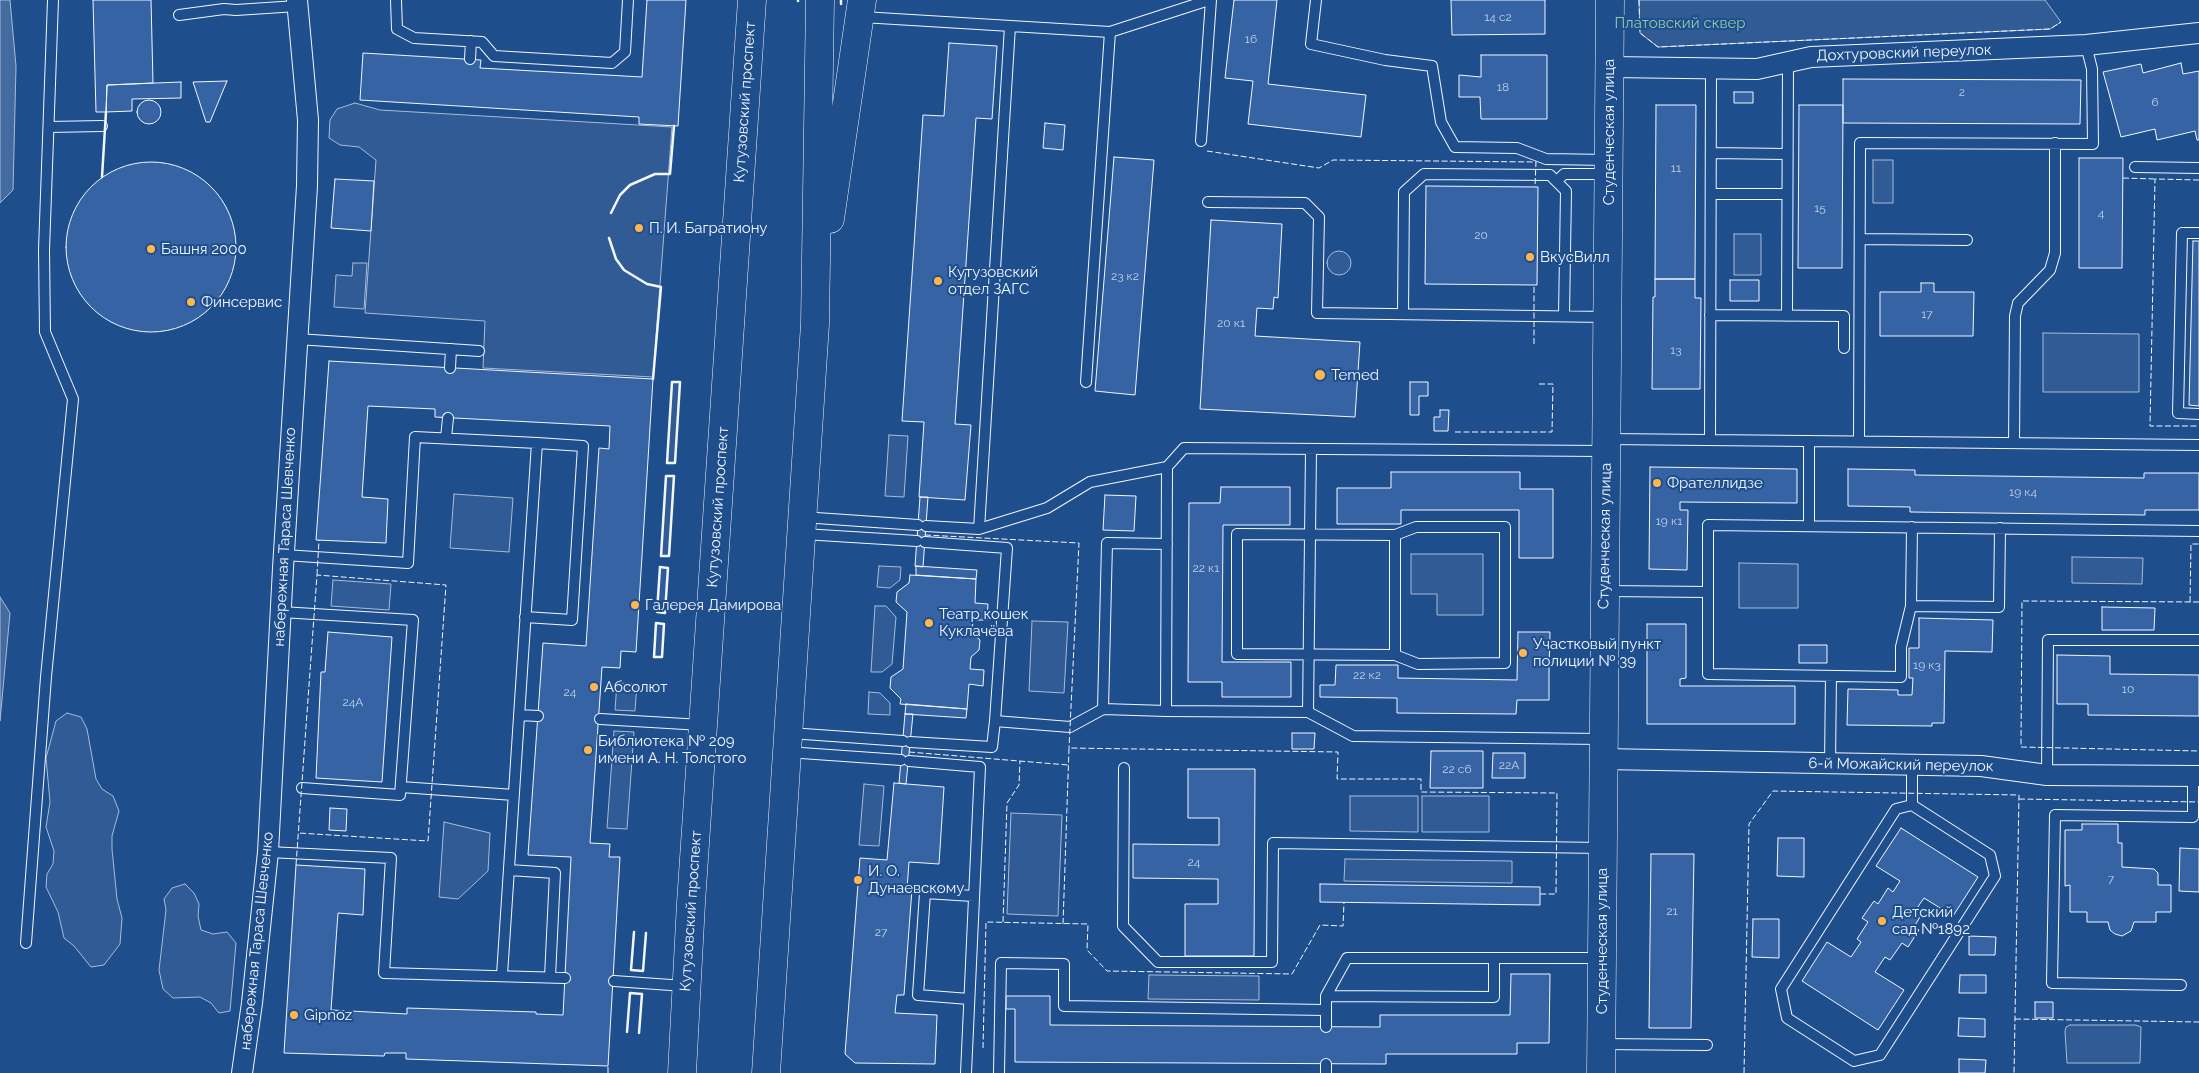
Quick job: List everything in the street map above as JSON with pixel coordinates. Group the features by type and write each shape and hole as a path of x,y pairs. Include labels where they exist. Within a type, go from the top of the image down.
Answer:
{"main road":[{"name":"Кутузовский проспект","path":"682,1073 703,725 752,0"},
{"path":"766,1073 800,525 815,324 820,0"},
{"name":"Студенческая улица","path":"1601,1073 1610,0"},
{"path":"815,324 861,8"}],"street":[{"name":"набережная Тараса Шевченко","path":"242,1073 252,1003 268,852 296,339 307,186 308,120 297,3"},
{"name":"Дохтуровский переулок","path":"1610,67 1757,69 1811,57 2086,45 2199,36"},
{"name":"6-й Можайский переулок","path":"1603,749 1830,764 1981,766 2047,775 2196,781"}],"lane":[{"path":"26,943 46,677 73,399 45,332 44,250 53,0"},
{"path":"396,0 397,29 414,38 482,42 494,56 612,63 625,52 628,0"},
{"path":"861,8 1010,26 1110,32 1210,0 1201,141"},
{"path":"1316,0 1311,44 1385,60 1432,66 1440,122 1455,147 1518,148 1546,159 1609,167"},
{"path":"178,15 297,3"},
{"path":"979,529 1010,26"},
{"path":"1086,382 1110,32"},
{"path":"470,59 471,41"},
{"path":"1859,442 1860,143 2093,144 2092,69 2086,45"},
{"path":"1787,316 1788,61"},
{"path":"1710,440 1711,69"},
{"path":"49,127 102,126"},
{"path":"2014,443 2015,316 2018,303 2050,270 2055,254 2055,143"},
{"path":"1710,153 1787,154"},
{"path":"2134,166 2199,168"},
{"path":"1556,181 1564,174 1609,167"},
{"path":"1403,314 1404,192 1424,174 1550,175 1566,191 1564,316"},
{"path":"1711,194 1787,194"},
{"path":"1208,202 1304,203 1318,217 1317,313 1607,317"},
{"path":"2199,233 2182,232 2178,413 2199,414"},
{"path":"1860,239 1967,240"},
{"path":"1710,315 1844,316 1844,348"},
{"path":"296,339 479,351"},
{"path":"450,368 451,349"},
{"path":"446,438 448,418"},
{"path":"284,555 408,563 415,437 583,446 572,620 525,617"},
{"path":"800,525 922,525 979,529 1047,508 1090,482 1167,467 1184,448 1311,450 1606,445 1710,440 2199,446"},
{"path":"1809,441 1809,526"},
{"path":"502,975 537,443"},
{"path":"1308,712 1311,450"},
{"path":"1166,711 1167,467"},
{"path":"786,743 907,741 992,747 1007,548 921,542 800,525"},
{"path":"1912,527 1911,606 1901,646 1901,676 1708,674 1708,525 1912,527 2000,528 2199,531"},
{"path":"1505,526 1505,663 1418,664 1395,655 1237,654 1237,534 1395,535 1416,527 1505,526"},
{"path":"1911,606 1999,607 2000,528"},
{"path":"1395,535 1395,655"},
{"path":"1103,709 1107,543 1167,544"},
{"path":"1604,591 1708,592"},
{"path":"281,612 413,620 400,795 302,788"},
{"path":"2047,775 2048,640 2199,640"},
{"path":"1830,764 1831,676"},
{"path":"994,721 1070,727 1103,709 1308,712 1353,736 1603,749"},
{"path":"519,715 538,716"},
{"path":"600,719 703,725"},
{"path":"786,743 905,760 980,767 966,1073"},
{"path":"1912,765 1912,804"},
{"path":"1124,768 1123,926 1158,962 1272,962 1273,844 1602,848"},
{"path":"2181,985 2052,983 2055,815 2193,818 2196,781"},
{"path":"401,787 514,795"},
{"path":"1912,804 1990,855 1995,876 1880,1055 1854,1061 1787,1018 1781,989 1896,809 1912,804"},
{"path":"268,852 390,858 384,973 565,978"},
{"path":"509,870 555,873 550,978"},
{"path":"969,999 918,995 926,893 973,896"},
{"path":"1326,1026 1326,996 1347,958 1602,958"},
{"path":"1326,996 1494,998 1494,959"},
{"path":"999,1073 1001,963 1064,964 1064,1006 1326,1010"},
{"path":"614,981 686,986"},
{"path":"1601,1044 1707,1045"}],"green space":[{"name":"Платовский сквер","path":"1639,0 2045,0 2061,22 2050,29 1658,47 1640,33"},
{"path":"355,103 380,110 672,127 653,377 483,368 485,321 365,313 376,160 359,147 340,145 329,138 330,120 337,109"},
{"path":"1873,160 1893,160 1893,203 1873,203"},
{"path":"1734,234 1761,234 1761,275 1734,275"},
{"path":"1339,251 1348,254 1351,263 1348,272 1339,275 1330,272 1327,263 1330,254"},
{"path":"353,263 367,263 364,309 334,307 336,275 352,276"},
{"path":"2043,333 2139,334 2139,392 2043,392"},
{"path":"672,382 680,382 675,463 667,463"},
{"path":"889,435 908,436 904,497 885,496"},
{"path":"666,476 674,476 669,556 661,556"},
{"path":"454,494 513,498 509,552 450,548"},
{"path":"1411,554 1483,554 1483,615 1437,615 1437,594 1411,594"},
{"path":"2072,557 2143,558 2142,584 2072,583"},
{"path":"1739,563 1798,564 1798,608 1739,608"},
{"path":"879,566 901,567 900,580 890,588 877,587"},
{"path":"660,567 668,568 665,613 657,612"},
{"path":"333,580 391,584 389,610 331,606"},
{"path":"875,606 886,606 896,617 892,664 882,672 871,672"},
{"path":"1032,621 1068,622 1064,693 1029,691"},
{"path":"656,623 664,624 662,657 654,657"},
{"path":"617,683 637,684 635,711 615,710"},
{"path":"869,692 880,693 890,703 890,715 868,714"},
{"path":"67,713 81,717 87,729 96,779 102,789 113,796 119,811 112,836 112,849 117,899 122,918 120,944 104,965 91,967 74,946 64,938 58,912 46,887 47,874 53,864 54,851 46,827 50,802 46,758 56,721"},
{"path":"614,731 634,732 627,829 607,828"},
{"path":"864,784 884,786 879,846 859,845"},
{"path":"1350,796 1418,796 1418,832 1350,831"},
{"path":"1422,796 1489,796 1489,832 1422,832"},
{"path":"1011,813 1062,815 1058,916 1007,914"},
{"path":"444,822 490,833 488,871 458,899 439,897"},
{"path":"1345,859 1512,861 1512,883 1344,881"},
{"path":"185,884 194,893 199,904 198,916 201,930 213,934 227,932 236,943 230,1011 219,1013 211,1003 200,997 173,998 163,989 159,970 166,910 164,899 172,888"},
{"path":"1149,975 1259,976 1259,1000 1148,999"},
{"path":"2070,1025 2136,1025 2141,1027 2140,1063 2067,1063 2065,1031 2066,1027"}],"shaded area":[{"path":"0,0 10,0 16,66 13,190 0,203"},
{"path":"0,597 10,613 0,721"}],"building":[{"path":"93,0 151,0 153,83 107,85 106,112 96,112"},
{"path":"647,0 686,0 678,126 639,124 639,117 360,100 363,53 481,60 480,68 642,77"},
{"path":"1234,0 1277,0 1268,84 1366,95 1361,137 1248,124 1253,81 1225,78"},
{"path":"1451,0 1545,0 1545,34 1452,35"},
{"path":"949,43 997,46 992,119 976,118 955,424 971,425 965,500 919,497 924,422 902,421 923,115 944,116"},
{"path":"1481,55 1547,55 1547,119 1481,119 1480,97 1459,97 1459,75 1481,77"},
{"path":"2181,63 2183,74 2199,71 2199,140 2197,140 2195,131 2157,140 2155,129 2121,137 2103,72 2141,64 2143,73"},
{"path":"1843,79 2081,80 2080,124 1843,123"},
{"path":"227,81 210,122 206,122 193,82"},
{"path":"181,82 181,98 132,99 132,111 106,112 107,85"},
{"path":"1734,92 1753,92 1753,103 1734,103"},
{"path":"149,100 157,104 161,112 157,120 149,124 141,120 137,112 141,104"},
{"path":"1656,105 1696,105 1695,279 1655,279"},
{"path":"1799,105 1843,105 1842,268 1798,268"},
{"path":"1045,123 1065,125 1063,150 1043,148"},
{"path":"1114,157 1154,160 1135,395 1095,391"},
{"path":"2079,158 2123,158 2122,268 2079,268"},
{"name":"Башня 2000","path":"151,162 176,166 191,172 205,181 217,193 226,207 232,222 236,247 232,272 226,287 217,301 205,313 191,322 176,328 151,332 126,328 111,322 97,313 85,301 76,287 70,272 66,247 70,222 76,207 85,193 97,181 111,172 126,166"},
{"path":"335,179 374,181 371,231 331,228"},
{"path":"1426,186 1538,187 1537,285 1425,284"},
{"path":"1211,220 1282,224 1278,298 1274,297 1273,309 1257,308 1255,336 1360,342 1355,417 1200,409"},
{"path":"2193,241 2199,241 2199,406 2189,405"},
{"path":"1655,279 1695,279 1695,298 1701,298 1700,389 1652,389 1653,297 1655,297"},
{"path":"1730,280 1759,280 1759,301 1730,301"},
{"path":"1921,283 1934,283 1934,292 1974,292 1973,336 1880,336 1880,292 1921,292"},
{"path":"329,361 653,379 636,652 621,651 620,668 602,667 590,843 610,844 609,857 620,857 608,1066 406,1059 406,1053 385,1053 384,1056 284,1053 296,865 365,869 363,915 338,913 331,1010 407,1014 407,1008 536,1012 536,1014 563,1015 571,857 528,855 543,643 586,646 599,448 609,449 610,426 435,417 435,409 368,406 362,497 388,499 386,543 316,540"},
{"path":"1410,382 1428,382 1428,396 1419,396 1419,415 1410,415"},
{"path":"1440,410 1449,410 1448,431 1434,431 1434,417 1440,417"},
{"path":"1650,467 1797,469 1797,503 1680,502 1680,510 1688,510 1687,570 1649,569"},
{"path":"1848,469 1915,470 1915,475 2144,478 2144,473 2199,473 2199,510 2145,510 2145,515 1910,512 1910,507 1848,506"},
{"path":"1391,472 1520,472 1520,489 1553,489 1553,558 1519,558 1519,510 1401,510 1401,524 1337,524 1337,488 1391,488"},
{"path":"1221,487 1290,487 1290,525 1223,525 1222,662 1291,662 1291,697 1222,697 1222,682 1188,682 1189,503 1220,503"},
{"path":"1105,495 1136,496 1134,531 1103,530"},
{"path":"920,497 928,497 923,567 915,566"},
{"path":"916,566 977,570 976,579 916,575"},
{"path":"910,575 976,579 975,603 988,604 987,620 973,620 972,633 980,640 979,650 971,657 970,669 984,670 983,686 969,684 967,709 900,704 901,699 890,688 891,677 903,669 907,612 896,602 897,592 909,583"},
{"path":"2102,607 2155,608 2154,630 2102,630"},
{"path":"1919,618 1993,620 1992,652 1945,651 1944,723 1932,723 1932,726 1847,725 1848,689 1898,690 1898,695 1912,695 1913,678 1909,678 1909,648 1919,648"},
{"path":"1647,624 1686,624 1686,678 1680,679 1680,686 1795,686 1795,724 1647,724"},
{"path":"328,632 392,637 382,782 316,778 321,672 325,672"},
{"path":"1518,632 1550,632 1549,700 1517,700 1516,714 1397,713 1397,698 1320,697 1320,685 1335,685 1336,665 1398,665 1398,678 1517,680"},
{"path":"1799,645 1827,645 1827,663 1799,663"},
{"path":"2057,655 2110,656 2110,674 2199,675 2199,716 2088,715 2088,704 2057,704"},
{"path":"906,704 967,709 966,718 905,714"},
{"path":"905,714 913,714 906,784 899,783"},
{"path":"1292,733 1315,733 1314,749 1292,749"},
{"path":"1431,751 1483,751 1483,788 1430,788"},
{"path":"1493,753 1525,753 1525,778 1492,778"},
{"path":"1188,769 1255,769 1254,956 1185,956 1185,904 1218,904 1218,879 1133,878 1133,844 1219,845 1219,818 1188,818"},
{"path":"894,783 944,787 939,864 909,862 907,889 912,889 904,995 897,995 895,1013 937,1015 935,1064 855,1063 845,1054 860,858 887,860"},
{"path":"330,808 347,809 346,831 329,830"},
{"path":"2082,824 2118,824 2118,843 2122,843 2122,867 2154,869 2158,873 2158,885 2171,885 2171,912 2156,912 2156,922 2134,922 2131,931 2122,936 2110,930 2108,922 2087,922 2087,912 2070,912 2070,885 2065,886 2065,830 2082,830"},
{"path":"1901,828 1978,877 1953,916 1924,898 1917,908 1923,912 1914,927 1919,930 1908,947 1902,943 1890,960 1885,957 1875,972 1904,990 1878,1030 1802,981 1827,942 1851,957 1861,942 1857,939 1868,922 1862,918 1874,901 1878,904 1888,888 1893,892 1900,881 1876,866"},
{"path":"1778,838 1804,838 1804,877 1777,876"},
{"path":"2180,848 2199,849 2199,892 2179,891"},
{"path":"1651,854 1694,854 1691,1028 1649,1028"},
{"path":"1320,884 1540,887 1540,905 1320,902"},
{"path":"1753,919 1779,919 1779,958 1752,957"},
{"path":"1969,936 1996,937 1995,955 1969,955"},
{"path":"1511,974 1550,974 1549,1043 1517,1043 1517,1054 1386,1054 1386,1064 1015,1062 1015,1009 1006,1009 1006,996 1050,996 1050,1025 1380,1027 1380,1015 1510,1015"},
{"path":"1960,975 1986,975 1986,993 1959,993"},
{"path":"2035,1002 2053,1002 2053,1018 2035,1018"},
{"path":"1959,1018 1985,1019 1985,1037 1958,1036"},
{"path":"1959,1059 1986,1060 1985,1073 1959,1073"}],"fence":[{"path":"1639,0 1640,33 1658,47 2050,29 2061,22"},
{"path":"1207,151 1319,168 1333,160 1536,162 1535,187"},
{"path":"2123,178 2155,179"},
{"path":"2199,180 2155,179 2150,426 2199,426"},
{"path":"1534,285 1534,344"},
{"path":"1455,432 1552,432 1553,384 1538,384"},
{"path":"925,535 1079,543 1069,748"},
{"path":"317,575 319,540"},
{"path":"2190,602 2191,544 2199,544"},
{"path":"296,865 317,575 446,585 428,841 298,833"},
{"path":"2199,602 2022,601 2021,747 2199,751"},
{"path":"1063,924 1069,748 1338,752 1337,779 1421,779 1421,792 1557,793 1556,894 1540,894"},
{"path":"909,752 1068,765"},
{"path":"1003,922 1007,803 1019,785 1020,761"},
{"path":"1744,1073 1749,824 1773,791 2019,795 2014,1073"},
{"path":"2019,799 2199,802"},
{"path":"983,1048 986,922 1088,924 1087,950 1107,971 1292,974 1320,925 1343,926 1344,902"},
{"path":"2015,1019 2199,1022"},
{"path":"608,1066 608,1073"}],"wall":[{"path":"102,177 106,112"},
{"path":"611,213 620,195 630,185 655,174 670,174 674,126"},
{"path":"609,238 616,259 624,270 647,284 661,287 653,379"},
{"path":"672,382 680,382 675,463 667,463 672,382"},
{"path":"666,476 674,476 669,556 661,556 666,476"},
{"path":"660,567 668,568 665,613 657,612 660,567"},
{"path":"656,623 664,624 662,657 654,657 656,623"},
{"path":"634,932 631,970 643,971 646,933"},
{"path":"627,1032 630,993 642,994 639,1033"}],"place":[{"name":"П. И. Багратиону","path":"639,228"},
{"name":"Башня 2000","path":"151,249"},
{"name":"ВкусВилл","path":"1530,257"},
{"name":"Кутузовский отдел ЗАГС","path":"938,281"},
{"name":"Финсервис","path":"191,302"},
{"name":"Temed","path":"1320,375"},
{"name":"Фрателлидзе","path":"1657,483"},
{"name":"Галерея Дамирова","path":"635,605"},
{"name":"Театр кошек Куклачёва","path":"929,623"},
{"name":"Участковый пункт полиции № 39","path":"1523,653"},
{"name":"Абсолют","path":"594,687"},
{"name":"Библиотека № 209 имени А. Н. Толстого","path":"588,750"},
{"name":"И. О. Дунаевскому","path":"858,880"},
{"name":"Детский сад №1892","path":"1882,921"},
{"name":"Gipnoz","path":"294,1015"}]}
